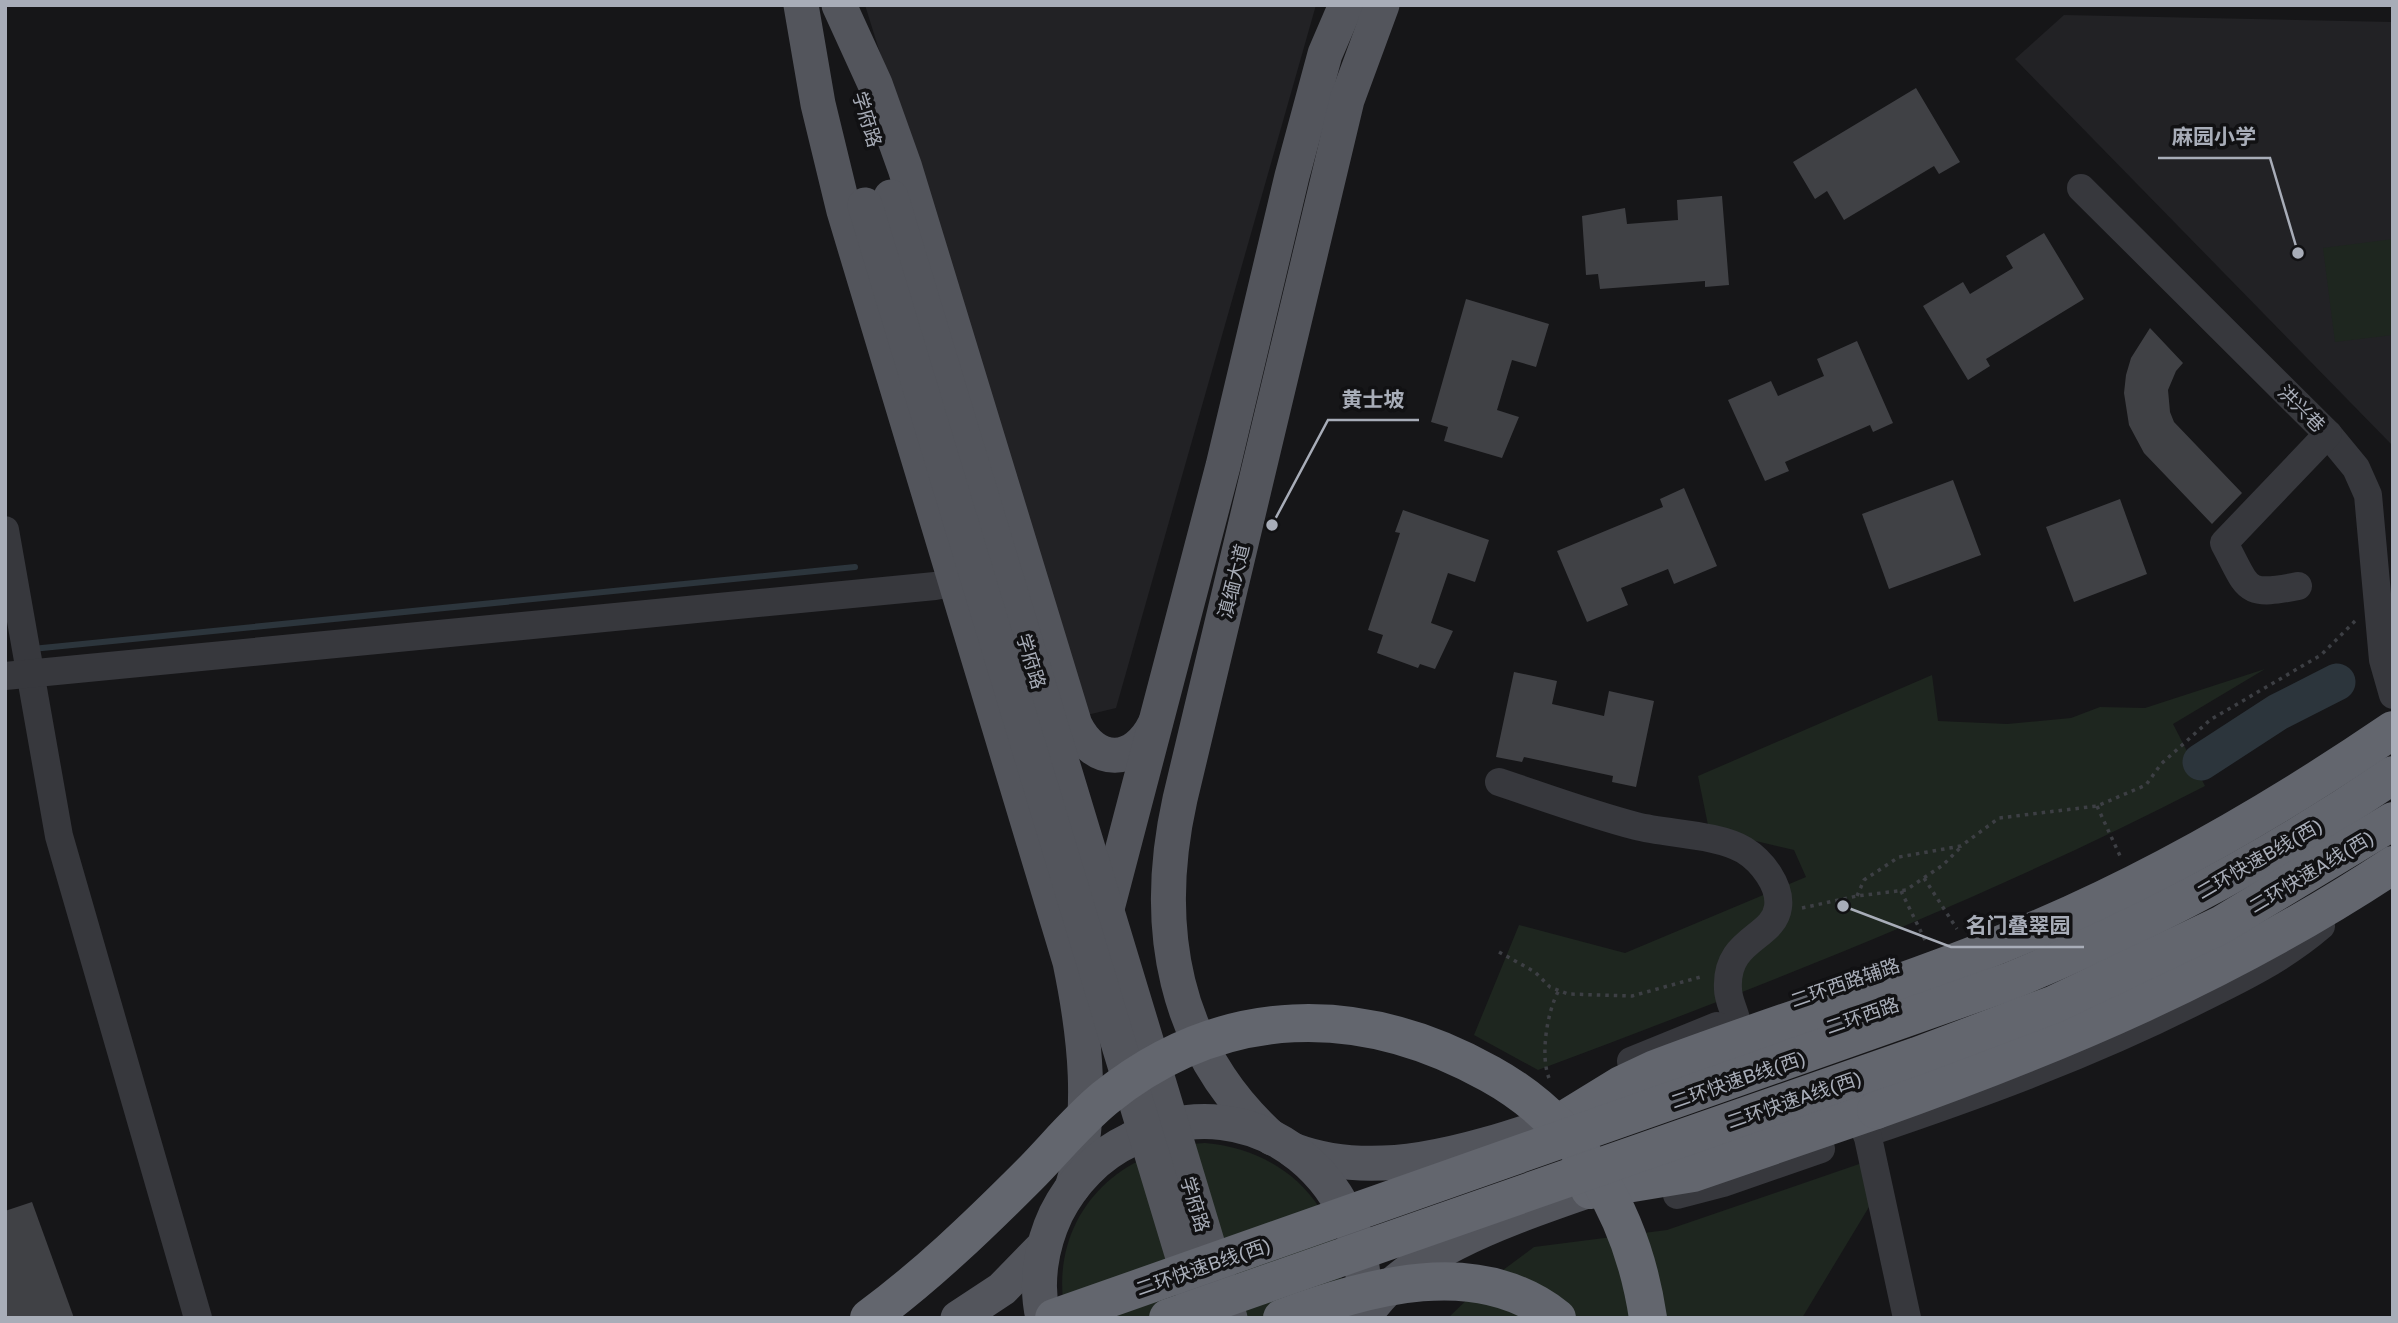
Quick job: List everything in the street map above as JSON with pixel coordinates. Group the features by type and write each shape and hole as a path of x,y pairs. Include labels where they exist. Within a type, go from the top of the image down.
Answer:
{"highway":[{"path":"1564,1120 1621,1085 1655,1069 2011,940 2100,902 2185,859 2287,800 2393,730"},
{"name":"二环快速B线(西)","path":"1054,1318 2019,978 2105,941 2214,886 2393,775"},
{"name":"二环快速A线(西)","path":"1168,1318 1929,1052 2055,1004 2221,925 2393,821"},
{"path":"1590,1190 1693,1173 1871,1122 2148,1004 2262,945 2393,866"},
{"path":"869,1318 954,1247 1088,1113 1121,1086 1159,1062 1202,1042 1250,1028 1302,1022 1357,1025 1415,1040 1471,1063 1538,1107 1582,1152 1615,1204 1633,1251 1648,1318"},
{"path":"1192,1190 1243,1318"},
{"path":"1282,1318 1373,1290 1450,1281 1510,1291 1536,1302 1557,1318"}],"main road":[{"name":"学府路","path":"802,5 878,201 1192,1190 1230,1318"},
{"name":"学府路","path":"802,5 818,104 838,190 1070,962 1084,1059 1084,1128 1072,1188"},
{"name":"学府路","path":"834,5 878,201 1201,1318"},
{"path":"839,5 875,84 905,168 1079,734 1090,746 1103,754 1123,755 1146,739 1155,724"},
{"name":"滇缅大道","path":"1084,1059 1091,990 1103,923 1223,466 1292,176 1325,54 1346,5"},
{"name":"滇缅大道","path":"1363,1318 1365,1272 1353,1225 1329,1183 1282,1144 1225,1086 1207,1058 1188,1016 1170,943 1169,859 1180,799 1347,100 1382,5"},
{"path":"992,702 1006,714 1030,715 1052,702 1060,679"},
{"name":"二环西路","path":"1072,1188 1102,1157 1120,1145 1159,1128 1201,1122 1226,1124 1344,1162 1408,1160 1490,1143 1564,1120 1934,990 2098,924 2261,837 2393,752"},
{"path":"1363,1318 1397,1281 1439,1254 1491,1228 1590,1190 1947,1065 2096,1007 2230,942 2393,843"},
{"path":"1564,1120 1555,1128 1550,1140 1552,1167 1558,1178 1569,1187 1590,1190"},
{"path":"1043,1318 1040,1290 1044,1246 1060,1206 1072,1188"},
{"path":"958,1318 1002,1289 1044,1246"}],"street":[{"name":"洪兴巷","path":"2081,188 2328,435 2356,468 2368,495 2383,660 2393,695"},
{"path":"2298,586 2264,593 2247,586 2224,543 2328,435"},
{"path":"5,530 23,665 59,836 198,1318"},
{"path":"23,665 935,586 956,582"},
{"name":"二环西路辅路","path":"1564,1120 1590,1089 1629,1062 1673,1041 1964,939 2126,868 2209,824 2393,713"},
{"path":"1499,782 1635,826 1745,850 1765,869 1776,889 1778,908 1771,922 1737,951 1730,969 1727,991 1736,1020"},
{"path":"1907,1318 1871,1122 2077,1056 2167,1016 2247,975 2307,938 2393,853"}],"path":[{"path":"1778,908 1799,909 1857,896 1901,891 1942,865 1961,846 1999,818 2097,806 2146,785 2161,764 2210,720 2321,655 2356,619"},
{"path":"2097,806 2126,868"},
{"path":"1857,896 1864,880 1899,857 1961,846"},
{"path":"1924,878 1964,939"},
{"path":"1901,891 1928,952"},
{"path":"1499,952 1535,972 1550,987 1568,994 1632,996 1730,969"},
{"path":"1559,990 1552,1002 1542,1052 1564,1120"}],"shaded area":[{"path":"865,5 1316,5 1116,708 1087,715"},
{"path":"2064,15 2393,22 2393,446 2015,59"},
{"path":"2393,239 2393,335 2335,342 2323,248"},
{"path":"2265,669 2173,724 2205,786 2042,865 1876,938 1538,1070 1474,1035 1519,925 1625,953 1806,877 1794,850 1709,830 1698,776 1932,675 1938,721 2007,724 2071,718 2100,707 2145,708"},
{"path":"1205,1143 1238,1149 1267,1161 1293,1177 1313,1199 1328,1224 1338,1253 1342,1284 1340,1318 1066,1318 1062,1283 1066,1251 1076,1222 1093,1197 1115,1176 1141,1160 1171,1148"},
{"path":"1865,1162 1872,1202 1802,1318 1448,1318 1479,1288 1534,1247 1667,1230"}],"building":[{"path":"1916,88 1960,162 1939,174 1934,166 1844,220 1827,191 1815,199 1793,162"},
{"path":"1722,196 1729,285 1705,287 1705,281 1600,289 1598,274 1586,275 1582,216 1625,208 1627,224 1678,220 1677,200"},
{"path":"2044,233 2084,299 1986,359 1990,366 1968,380 1923,306 1963,282 1970,294 2013,268 2006,256"},
{"path":"1466,299 1549,324 1536,367 1512,360 1497,410 1519,417 1502,458 1444,441 1448,427 1431,422"},
{"path":"2150,328 2183,363 2176,371 2168,390 2174,422 2242,493 2212,524 2144,453 2129,425 2124,393 2126,375 2131,358"},
{"path":"1857,341 1893,423 1873,432 1870,425 1785,462 1789,471 1765,481 1728,400 1771,381 1778,396 1824,376 1817,359"},
{"path":"1953,480 1981,555 1889,589 1862,514"},
{"path":"1684,488 1717,566 1674,584 1668,569 1621,588 1628,605 1587,622 1557,551 1663,507 1660,499"},
{"path":"2120,499 2147,574 2074,602 2046,527"},
{"path":"1403,510 1489,540 1475,582 1448,573 1431,623 1453,631 1435,669 1420,664 1418,668 1377,653 1383,635 1368,630 1400,533 1395,532"},
{"path":"1514,672 1557,681 1552,704 1604,716 1609,691 1654,701 1636,787 1612,782 1613,776 1524,757 1522,762 1496,757"},
{"path":"32,1202 74,1318 5,1318 5,1211"}],"waterway":[{"path":"32,649 855,567"},
{"path":"2201,762 2278,712 2337,682"}],"place":[{"name":"麻园小学","path":"2298,253"},
{"name":"黄士坡","path":"1272,525"},
{"name":"名门叠翠园","path":"1843,906"}]}
